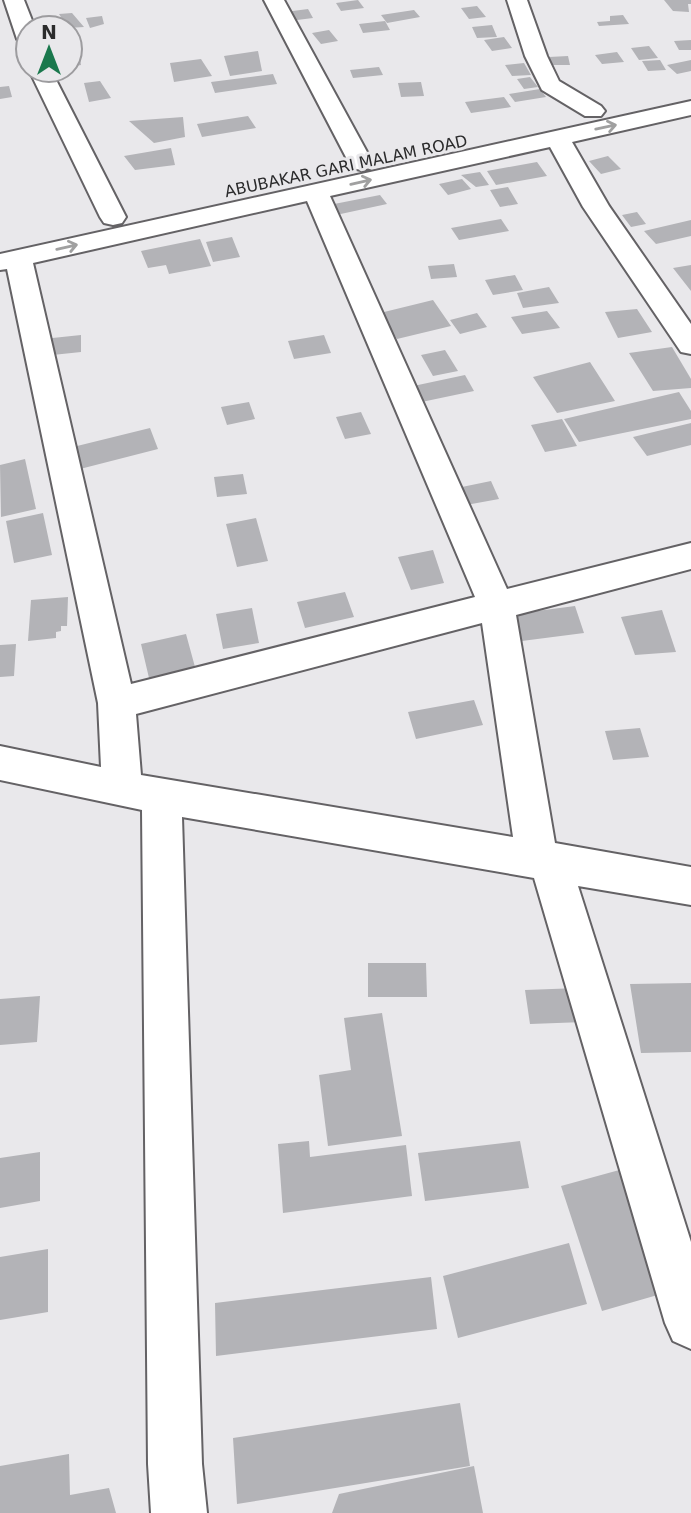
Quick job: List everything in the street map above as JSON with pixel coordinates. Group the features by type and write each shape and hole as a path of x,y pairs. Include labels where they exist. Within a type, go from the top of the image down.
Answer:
{"street":[{"path":"274,0 361,163"},
{"path":"517,0 536,56 550,85 593,111"},
{"path":"47,84 113,217"},
{"name":"ABUBAKAR GARI MALAM ROAD","path":"6,254 113,217 691,90"},
{"path":"179,1513 142,792 117,703 6,254 317,192 691,108"},
{"path":"557,137 596,207 691,345"},
{"path":"317,192 497,607 543,859 691,1322"},
{"path":"117,703 691,556"},
{"path":"0,763 142,792 691,886"}],"building":[{"path":"358,0 364,8 341,11 336,3"},
{"path":"664,0 691,0 691,4 688,4 689,12 673,11"},
{"path":"477,6 486,17 469,19 461,8"},
{"path":"308,9 313,18 289,21 285,12"},
{"path":"414,10 420,17 387,23 381,15"},
{"path":"623,15 629,24 599,26 597,22 610,21 610,16"},
{"path":"102,16 104,24 90,28 86,18"},
{"path":"385,21 390,30 363,33 359,24"},
{"path":"492,25 497,37 477,38 472,27"},
{"path":"329,30 338,41 321,44 312,33"},
{"path":"504,37 512,48 492,51 484,40"},
{"path":"691,40 691,50 679,50 674,41"},
{"path":"649,46 658,58 639,60 631,48"},
{"path":"258,51 262,71 230,76 224,56"},
{"path":"617,52 624,62 602,64 595,55"},
{"path":"568,56 570,65 552,65 549,57"},
{"path":"201,59 212,76 174,82 170,63"},
{"path":"660,60 666,70 648,71 642,61"},
{"path":"691,60 691,71 677,74 667,65"},
{"path":"524,63 531,75 512,76 505,65"},
{"path":"379,67 383,75 353,78 350,70"},
{"path":"273,74 277,84 215,93 211,82"},
{"path":"530,77 538,87 524,89 517,79"},
{"path":"100,81 111,98 89,102 84,83"},
{"path":"421,82 424,96 401,97 398,83"},
{"path":"9,86 12,97 0,99 0,87"},
{"path":"540,89 546,97 515,102 509,94"},
{"path":"504,97 511,107 471,113 465,102"},
{"path":"248,116 256,128 202,137 197,124"},
{"path":"183,117 185,137 154,143 129,121"},
{"path":"171,148 175,165 135,170 124,156"},
{"path":"608,156 621,169 601,174 589,161"},
{"path":"537,162 547,176 496,185 487,171"},
{"path":"480,172 489,185 476,187 461,175"},
{"path":"462,179 471,189 448,195 439,184"},
{"path":"508,187 518,204 500,207 490,190"},
{"path":"380,195 387,204 336,215 329,205"},
{"path":"637,212 646,224 631,227 622,215"},
{"path":"501,219 509,231 459,240 451,228"},
{"path":"691,220 691,236 656,244 644,231"},
{"path":"232,237 240,257 213,262 206,242"},
{"path":"200,239 211,266 169,274 166,265 148,268 141,251"},
{"path":"454,264 457,277 431,279 428,266"},
{"path":"691,265 691,291 673,268"},
{"path":"515,275 523,290 493,295 485,280"},
{"path":"549,287 559,303 523,308 517,293"},
{"path":"433,300 451,326 397,339 380,313"},
{"path":"637,309 652,332 618,338 605,312"},
{"path":"547,311 560,328 522,334 511,317"},
{"path":"477,313 487,327 460,334 450,320"},
{"path":"81,335 81,352 43,356 43,339"},
{"path":"324,335 331,353 294,359 288,341"},
{"path":"672,347 691,379 691,388 653,391 629,353"},
{"path":"445,350 458,371 433,376 421,355"},
{"path":"590,362 615,401 557,413 533,377"},
{"path":"465,375 474,391 412,404 404,388"},
{"path":"679,392 691,411 691,419 579,442 564,419"},
{"path":"249,402 255,419 227,425 221,407"},
{"path":"361,412 371,434 345,439 336,417"},
{"path":"562,419 577,446 545,452 531,425"},
{"path":"691,423 691,445 647,456 633,437"},
{"path":"150,428 158,449 80,469 73,447"},
{"path":"25,459 36,509 1,517 0,465"},
{"path":"243,474 247,494 217,497 214,477"},
{"path":"491,481 499,499 466,505 457,488"},
{"path":"43,513 52,555 14,563 6,521"},
{"path":"256,518 268,561 237,567 226,524"},
{"path":"433,550 444,583 411,590 398,557"},
{"path":"345,592 354,617 305,628 297,602"},
{"path":"68,597 67,626 61,626 61,631 56,632 56,638 28,641 31,600"},
{"path":"575,606 584,633 514,642 506,615"},
{"path":"252,608 259,643 223,649 216,614"},
{"path":"662,610 676,652 635,655 621,617"},
{"path":"186,634 195,667 149,678 141,644"},
{"path":"16,644 14,676 0,677 0,645"},
{"path":"474,700 483,725 416,739 408,712"},
{"path":"640,728 649,757 613,760 605,731"},
{"path":"368,963 426,963 427,997 368,997"},
{"path":"691,983 691,1052 641,1053 630,984"},
{"path":"579,988 584,1022 530,1024 525,990"},
{"path":"40,996 37,1042 0,1045 0,999"},
{"path":"382,1013 402,1136 328,1146 319,1075 351,1070 344,1018"},
{"path":"309,1141 310,1157 406,1145 412,1196 283,1213 278,1144"},
{"path":"520,1141 529,1188 425,1201 418,1153"},
{"path":"40,1152 40,1201 0,1208 0,1158"},
{"path":"623,1169 668,1292 602,1311 561,1186"},
{"path":"569,1243 587,1304 458,1338 443,1276"},
{"path":"48,1249 48,1312 0,1320 0,1257"},
{"path":"431,1277 437,1329 216,1356 215,1303"},
{"path":"460,1403 470,1466 237,1504 233,1438"},
{"path":"69,1454 70,1495 109,1488 116,1513 0,1513 0,1466"},
{"path":"474,1466 483,1513 332,1513 339,1494"}]}
